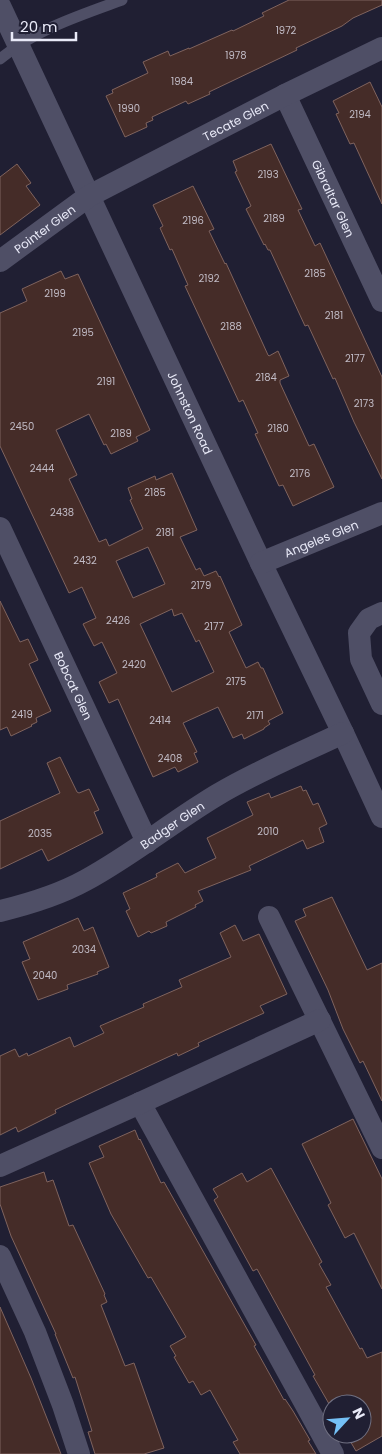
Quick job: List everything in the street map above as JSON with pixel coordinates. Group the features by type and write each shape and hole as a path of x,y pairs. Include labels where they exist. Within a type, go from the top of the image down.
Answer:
{"street":[{"name":"Johnston Road","path":"0,6 260,563 382,817"},
{"name":"Tecate Glen","path":"89,196 382,48"},
{"name":"Gibraltar Glen","path":"286,95 382,301"},
{"name":"Pointer Glen","path":"0,261 89,196"},
{"name":"Angeles Glen","path":"260,563 382,512"},
{"name":"Bobcat Glen","path":"0,528 147,842"},
{"path":"382,613 369,619 359,633 361,659 382,704"},
{"name":"Badger Glen","path":"0,911 28,904 84,881 116,863 218,794 343,733"},
{"path":"269,917 382,1148"},
{"path":"0,1166 140,1104 320,1020"},
{"path":"140,1104 332,1454"},
{"path":"0,1256 35,1332 63,1405 79,1454"}],"lane":[{"path":"0,59 19,44 51,26 122,0"}],"building":[{"path":"289,0 382,0 382,5 296,48 297,50 209,92 210,94 188,104 186,101 152,117 153,120 146,123 147,127 125,137 106,96 113,93 112,90 148,73 143,62 168,51 170,56 233,31 264,16 262,13"},
{"path":"370,82 382,107 382,204 354,143 350,144 336,114 339,113 333,101"},
{"path":"271,144 302,209 298,210 315,246 320,243 382,377 382,479 335,378 333,379 308,325 305,326 270,250 264,245 246,209 251,206 235,172 237,171 233,161"},
{"path":"17,164 31,183 26,186 40,205 0,235 0,177"},
{"path":"193,186 214,229 209,231 226,263 268,355 278,351 289,376 280,380 280,383 309,446 314,444 334,487 293,506 283,485 279,486 255,434 258,433 243,400 239,402 185,286 188,285 172,249 170,250 160,228 163,226 153,205"},
{"path":"61,271 65,279 78,274 150,430 136,437 138,441 111,454 106,444 104,445 89,414 56,430 77,475 69,479 99,542 106,539 109,546 143,529 130,500 132,499 128,488 155,476 156,480 172,473 197,530 180,537 196,570 200,568 204,576 216,571 220,576 242,625 229,632 246,668 258,662 261,668 263,668 283,713 268,721 270,724 264,729 244,739 242,734 233,738 218,707 183,723 197,752 194,753 198,762 178,772 175,767 153,777 118,699 109,703 99,682 117,673 102,642 94,646 83,624 96,618 82,587 69,593 0,446 0,313 27,301 22,289","holes":["148,547 165,584 133,598 116,561","172,609 174,616 182,613 196,642 199,640 214,672 172,692 140,624"]},
{"path":"0,601 20,642 28,639 38,660 29,664 51,711 36,718 37,722 32,726 11,736 7,727 0,730"},
{"path":"60,757 77,792 89,789 99,810 94,812 103,833 48,861 42,849 0,869 0,821 60,793 47,763"},
{"path":"301,786 303,791 306,790 313,805 318,803 327,824 319,828 324,842 307,849 303,840 249,866 251,870 198,891 203,901 195,905 196,907 166,922 167,926 151,933 149,931 138,937 126,911 130,909 123,893 157,877 156,874 178,863 185,873 216,858 207,838 253,815 247,802 269,793 271,798"},
{"path":"332,897 367,970 382,963 382,1101 363,1061 360,1063 343,1029 328,990 295,921 306,916 303,909"},
{"path":"78,918 84,931 93,927 109,967 97,972 98,974 67,985 68,989 38,1000 22,962 30,959 23,942"},
{"path":"235,925 243,941 259,934 287,994 260,1006 264,1013 198,1043 199,1046 178,1056 177,1053 57,1109 55,1110 56,1113 18,1132 16,1127 0,1135 0,1056 15,1049 19,1057 27,1053 28,1056 70,1037 74,1047 104,1033 100,1026 144,1007 143,1004 182,987 179,980 231,957 220,933"},
{"path":"353,1119 382,1179 382,1289 354,1233 345,1238 328,1205 331,1203 302,1144"},
{"path":"135,1130 161,1183 164,1182 256,1345 254,1346 284,1400 293,1411 310,1440 308,1441 316,1454 240,1454 233,1442 238,1440 210,1390 201,1395 193,1381 189,1383 174,1357 176,1356 170,1346 186,1337 151,1277 148,1278 111,1214 89,1163 104,1157 99,1146"},
{"path":"271,1168 322,1262 319,1264 331,1285 326,1287 360,1349 362,1348 367,1358 382,1352 382,1436 372,1442 372,1394 323,1394 313,1376 315,1375 257,1269 253,1271 214,1200 218,1197 213,1189 242,1173 247,1182"},
{"path":"44,1172 47,1182 53,1180 69,1226 73,1225 105,1294 107,1302 101,1305 125,1366 134,1363 164,1448 144,1454 95,1454 88,1432 92,1431 75,1377 73,1378 56,1334 11,1236 0,1204 0,1187"},
{"path":"0,1307 31,1378 61,1454 0,1454"},
{"path":"352,1444 368,1444 356,1451"}]}
